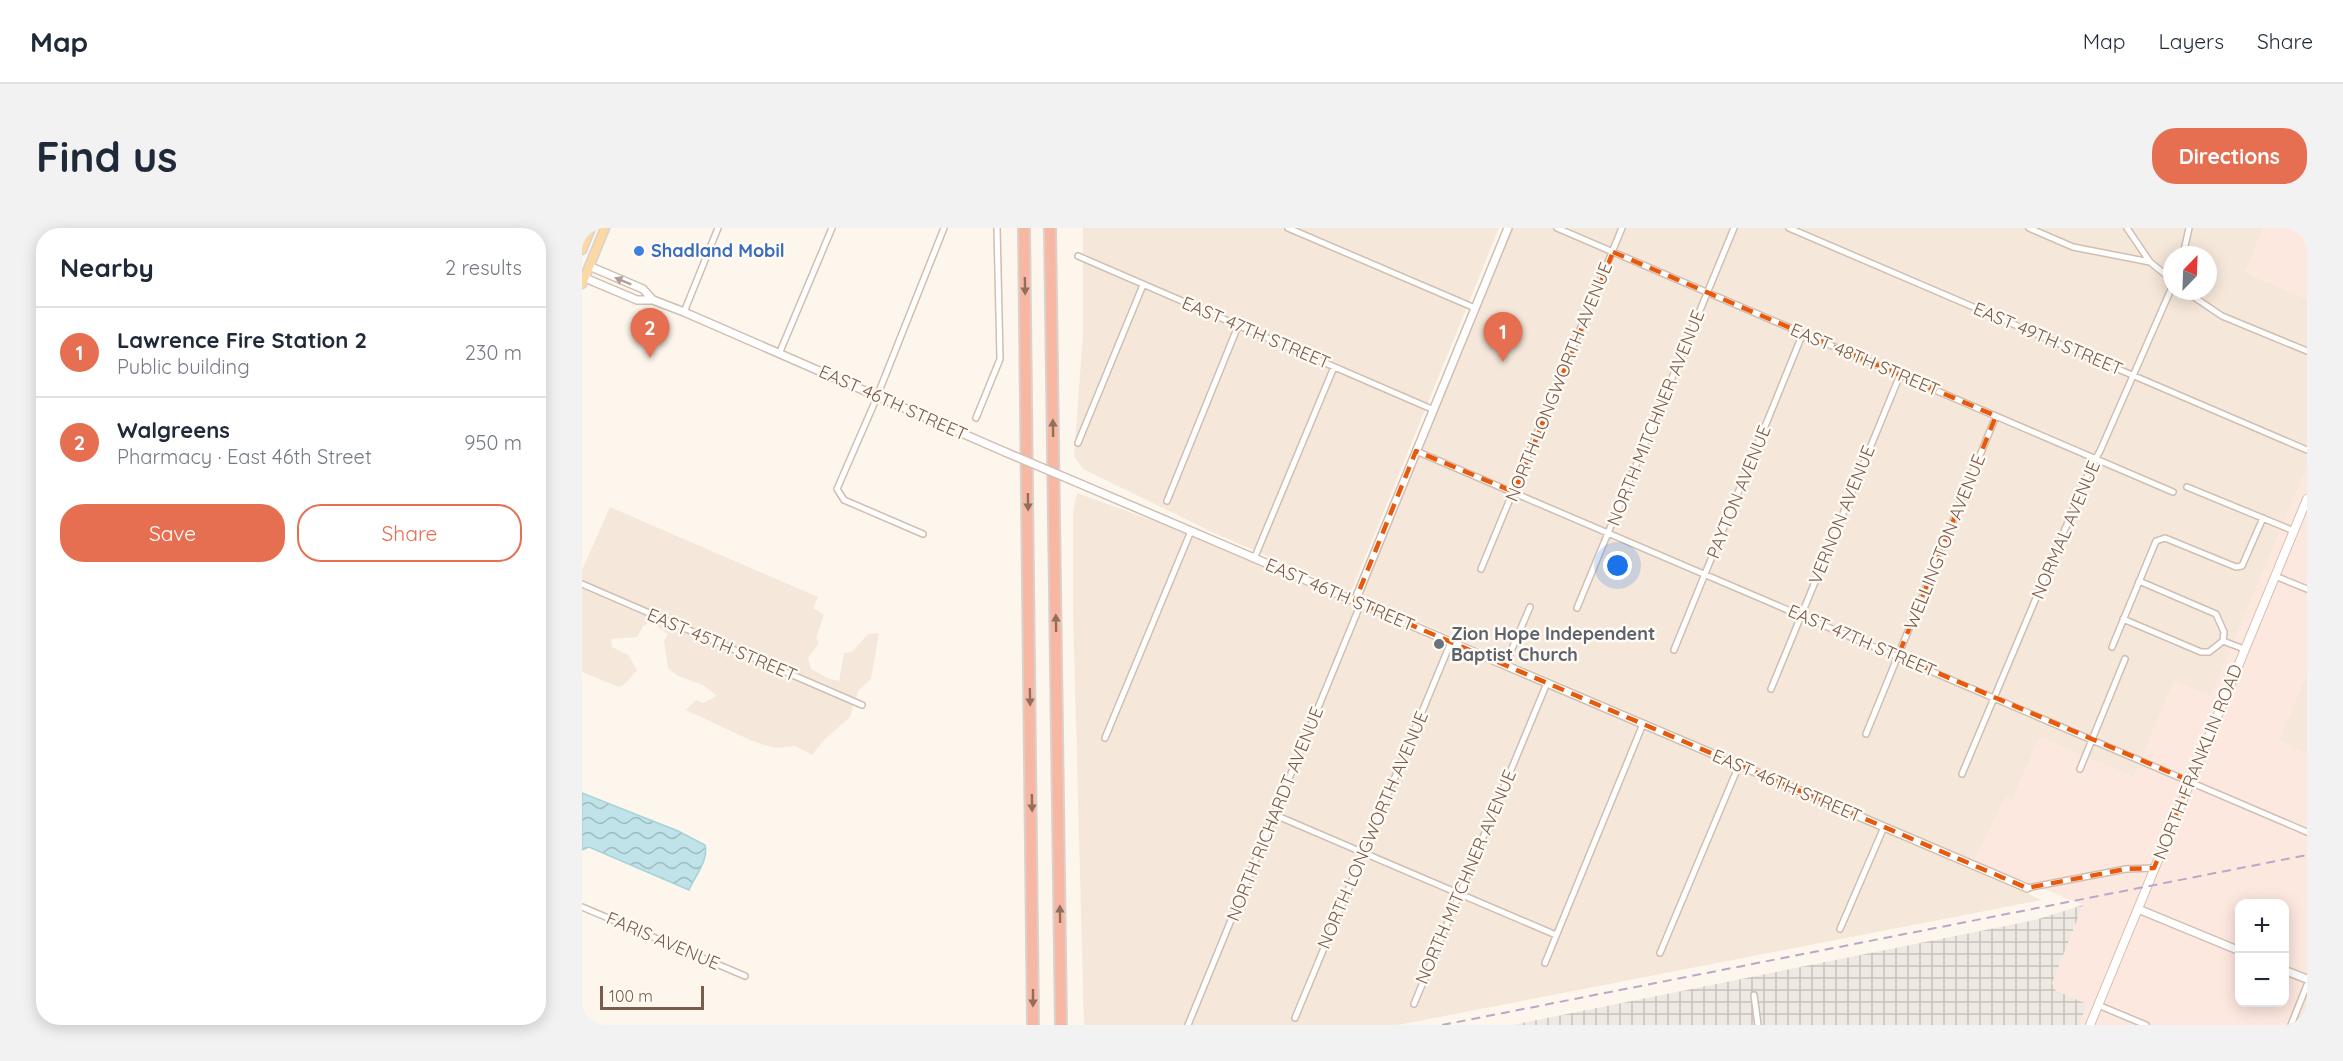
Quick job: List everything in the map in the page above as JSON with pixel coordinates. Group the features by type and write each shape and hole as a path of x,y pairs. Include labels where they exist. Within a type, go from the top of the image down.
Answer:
{"highway":[{"path":"1024,228 1033,1025"},
{"path":"1050,228 1063,1025"}],"main road":[{"path":"582,250 591,228"},
{"path":"583,280 586,265 605,228"},
{"name":"NORTH FRANKLIN ROAD","path":"2090,1025 2307,499"}],"street":[{"path":"684,312 718,228"},
{"path":"779,354 832,228"},
{"path":"923,534 844,500 837,492 838,481 876,395 944,228"},
{"path":"976,418 1000,359 997,228"},
{"path":"1288,228 1475,309"},
{"name":"NORTH RICHARDT AVENUE","path":"1188,1025 1275,815 1416,451 1508,228"},
{"name":"EAST 48TH STREET","path":"1557,228 2174,492"},
{"name":"NORTH LONGWORTH AVENUE","path":"1481,569 1622,228"},
{"name":"NORTH MITCHNER AVENUE","path":"1577,608 1734,228"},
{"name":"EAST 49TH STREET","path":"1789,228 2307,450"},
{"path":"2029,228 2073,247 2150,262"},
{"path":"2127,228 2150,262 2163,273"},
{"path":"2185,246 2189,228"},
{"name":"EAST 47TH STREET","path":"1078,256 1434,410"},
{"name":"EAST 46TH STREET","path":"586,265 643,289 652,300"},
{"name":"EAST 46TH STREET","path":"583,280 638,300 652,300 684,312 1254,559 2027,888"},
{"path":"1078,443 1143,285"},
{"name":"NORMAL AVENUE","path":"1962,774 2131,375 2166,300"},
{"path":"2199,300 2222,315 2307,351"},
{"path":"1167,501 1238,326"},
{"name":"PAYTON AVENUE","path":"1674,650 1803,333"},
{"path":"1254,559 1334,367"},
{"name":"VERNON AVENUE","path":"1771,689 1900,375"},
{"name":"WELLINGTON AVENUE","path":"1866,734 1996,416"},
{"name":"EAST 47TH STREET","path":"1416,451 2307,832"},
{"path":"2187,487 2294,531"},
{"path":"2112,647 2156,541 2165,538 2236,567 2242,566 2264,518"},
{"path":"1105,738 1191,531"},
{"path":"2275,576 2307,589"},
{"path":"2123,619 2201,652 2210,652 2223,641 2224,632 2216,614 2139,581"},
{"name":"EAST 45TH STREET","path":"582,585 862,705"},
{"path":"1506,665 1530,607"},
{"path":"2223,641 2244,649"},
{"name":"NORTH LONGWORTH AVENUE","path":"1295,1018 1451,642"},
{"path":"2080,769 2125,660"},
{"name":"NORTH MITCHNER AVENUE","path":"1414,1004 1547,683"},
{"path":"1545,963 1643,724"},
{"path":"1660,953 1739,765"},
{"path":"1275,815 1556,935"},
{"path":"1840,929 1884,827"},
{"path":"2027,888 2126,869 2154,868"},
{"name":"FARIS AVENUE","path":"582,907 745,976"},
{"path":"2138,909 2235,949"},
{"path":"2289,972 2307,980"},
{"path":"2291,1025 2307,985"},
{"path":"1754,995 1758,1025"},
{"path":"2098,1005 2145,1025"},
{"path":"582,1021 591,1025"}],"highlighted area":[{"path":"1613,252 1996,416 1898,656 2190,781 2154,868 2126,869 2027,888 1355,601 1416,451 1514,492"}],"shaded area":[{"path":"1083,228 1499,228 1351,592 1212,532 1083,469 1074,456 1083,334"},
{"path":"1510,228 2264,228 2245,272 2307,299 2307,467 2211,697 2174,681 2134,777 2040,738 2012,800 2005,798 1975,861 1361,597"},
{"path":"2264,228 2307,228 2307,299 2245,272"},
{"path":"2307,467 2307,673 2279,740 2307,754 2307,984 2303,986 2288,1025 2079,1025 2087,1004 2055,990 2052,983 2083,905 1975,861 2005,797 2012,800 2040,737 2134,777 2174,681 2211,696"},
{"path":"1077,493 1157,522 2042,900 1398,1025 1084,1025 1073,609 1073,511"},
{"path":"610,507 818,597 813,608 824,615 816,638 819,643 808,658 811,669 830,679 839,681 844,653 852,652 868,634 879,633 871,679 858,691 850,717 827,737 812,755 795,746 774,748 752,741 686,710 696,700 703,703 717,696 703,685 678,676 668,668 664,641 668,634 650,622 643,626 637,637 611,639 612,647 628,655 637,670 626,683 619,687 582,672 582,570"},
{"path":"2307,673 2307,754 2278,741"},
{"path":"2083,905 2052,983 2055,990 2087,1004 2079,1025 1512,1025 2035,920"},
{"path":"2307,984 2307,1025 2288,1025 2303,986"}],"water":[{"path":"582,793 678,831 705,845 703,862 689,890 589,847 582,850"}],"railway":[{"path":"1442,1025 2307,855"}],"place":[{"name":"Shadland Mobil","path":"639,251"},
{"name":"Walgreens","path":"650,358"},
{"name":"Lawrence Fire Station 2","path":"1503,362"},
{"name":"Zion Hope Independent Baptist Church","path":"1439,644"}]}
